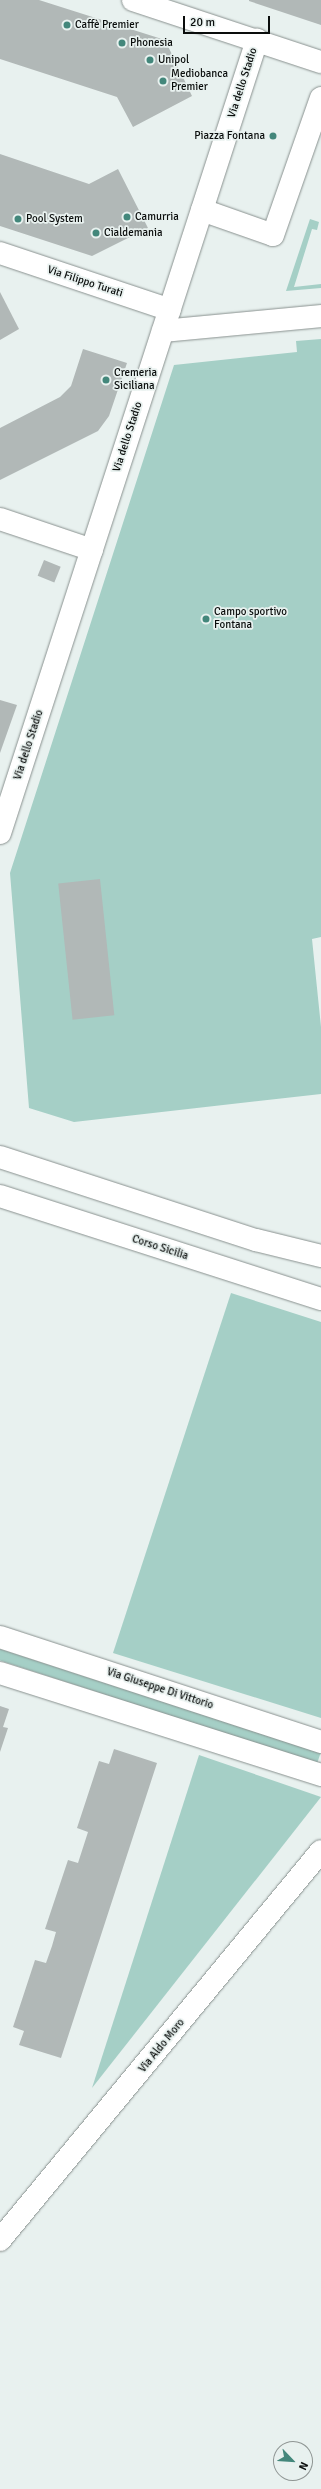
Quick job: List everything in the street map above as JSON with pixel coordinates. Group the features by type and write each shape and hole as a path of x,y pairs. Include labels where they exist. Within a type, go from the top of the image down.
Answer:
{"street":[{"path":"133,0 321,62"},
{"name":"Via dello Stadio","path":"0,833 257,40"},
{"path":"202,210 272,235 321,98"},
{"name":"Via Filippo Turati","path":"0,253 170,310"},
{"path":"163,331 321,316"},
{"path":"0,519 92,550"},
{"path":"0,1156 256,1240 321,1256"},
{"name":"Corso Sicilia","path":"0,1196 321,1299"},
{"name":"Via Giuseppe Di Vittorio","path":"0,1637 321,1742"},
{"path":"0,1673 321,1775"},
{"name":"Via Aldo Moro","path":"0,2240 321,1851"}],"green space":[{"path":"310,219 319,222 317,230 312,229 294,287 321,284 321,288 286,291"},
{"name":"Campo sportivo Fontana","path":"321,339 321,937 312,939 321,1027 321,1094 74,1122 29,1108 10,873 174,365 297,352 296,341"},
{"path":"231,1293 321,1322 321,1718 113,1653"},
{"path":"0,1649 321,1753 317,1764 0,1661"},
{"path":"199,1755 321,1797 92,2088"}],"building":[{"path":"0,0 39,0 165,40 192,96 133,127 117,97 0,59"},
{"path":"321,0 321,25 249,1"},
{"path":"0,154 89,184 118,169 148,228 92,256 0,226"},
{"path":"0,292 19,329 0,340"},
{"path":"83,349 127,363 109,416 98,431 0,480 0,428 60,397 71,386"},
{"path":"44,560 61,567 54,583 38,576"},
{"path":"0,700 17,705 0,753"},
{"path":"100,879 114,1015 73,1020 58,883"},
{"path":"0,1706 9,1709 3,1727 8,1728 0,1752"},
{"path":"114,1749 157,1763 61,2058 19,2045 24,2031 13,2027 35,1960 46,1963 52,1946 56,1932 45,1929 68,1860 78,1863 88,1832 77,1828 99,1761 109,1764"}],"place":[{"name":"Caffè Premier","path":"67,25"},
{"name":"Phonesia","path":"122,43"},
{"name":"Unipol","path":"150,60"},
{"name":"Mediobanca Premier","path":"163,81"},
{"name":"Piazza Fontana","path":"273,136"},
{"name":"Camurria","path":"127,217"},
{"name":"Pool System","path":"18,219"},
{"name":"Cialdemania","path":"96,233"},
{"name":"Cremeria Siciliana","path":"106,380"},
{"name":"Campo sportivo Fontana","path":"206,619"}]}
